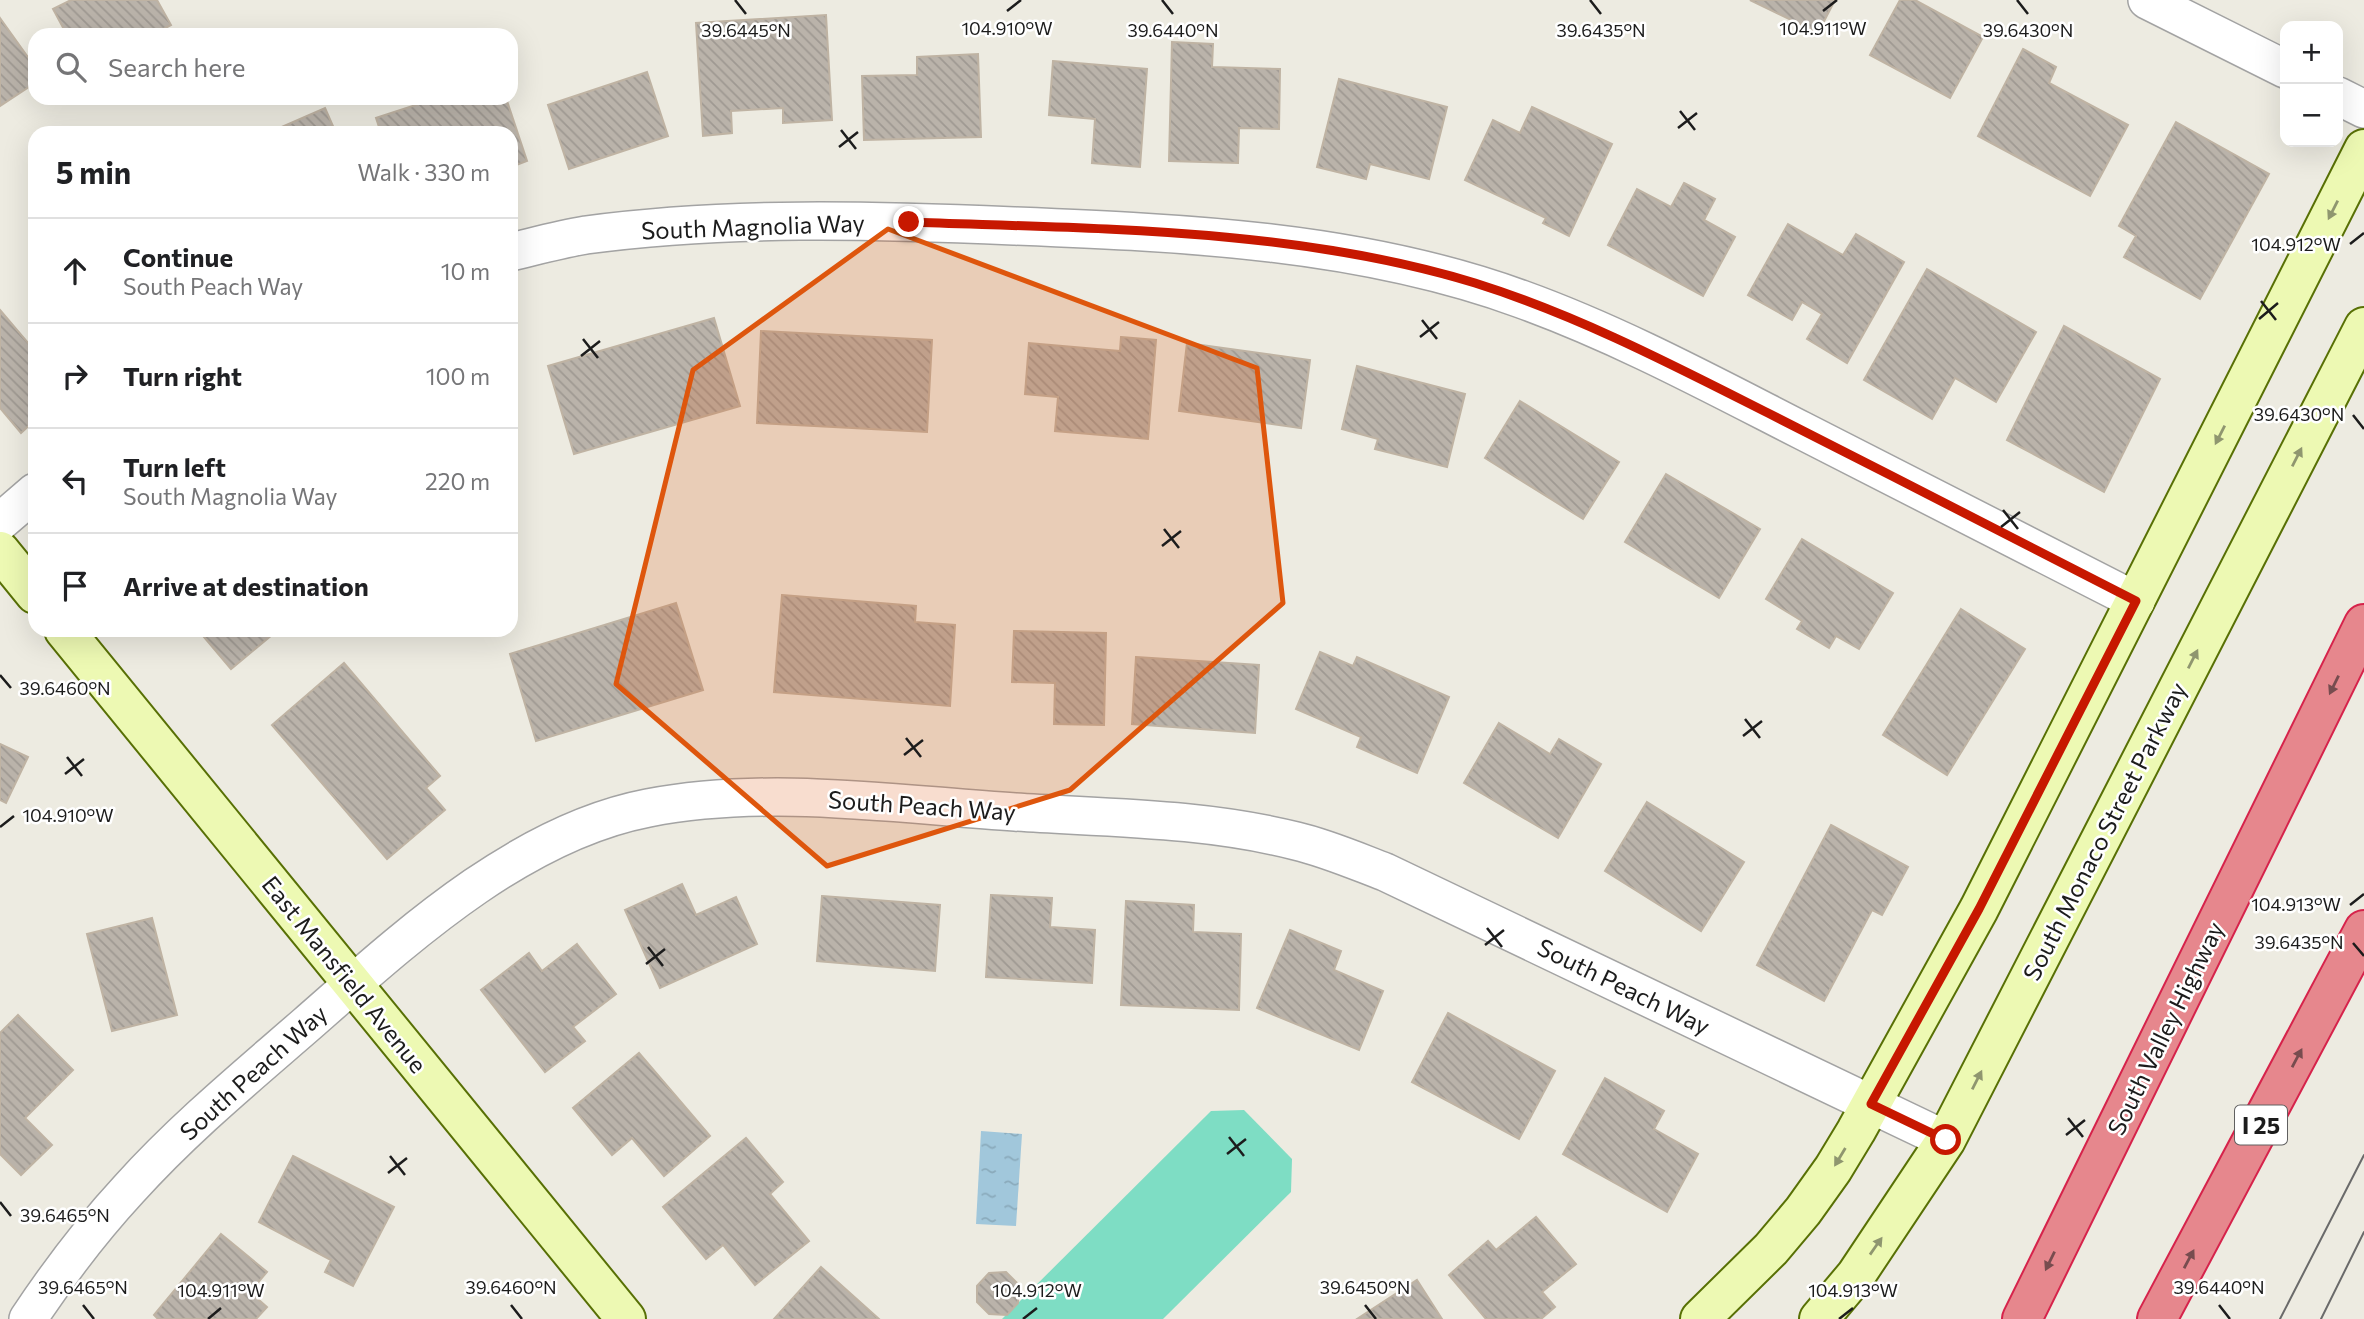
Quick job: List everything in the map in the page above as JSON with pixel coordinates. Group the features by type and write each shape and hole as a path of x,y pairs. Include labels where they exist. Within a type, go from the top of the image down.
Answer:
{"highway":[{"name":"South Valley Highway","path":"2021,1319 2364,624"},
{"name":"I 25","path":"2157,1319 2364,930"}],"main road":[{"path":"1700,1319 1771,1250 1803,1211 1833,1169 1871,1104 1979,909 2364,149"},
{"name":"South Monaco Street Parkway","path":"1819,1319 1864,1264 1946,1140 2364,327"},
{"path":"0,551 28,585"},
{"name":"East Mansfield Avenue","path":"70,637 626,1319"}],"street":[{"path":"2147,0 2280,66"},
{"path":"2343,98 2364,109"},
{"name":"South Magnolia Way","path":"518,250 583,236 688,225 882,221 1180,234 1300,247 1423,269 1521,299 1585,324 1691,374 2136,601"},
{"path":"0,522 28,498"},
{"name":"South Peach Way","path":"28,1319 50,1285 99,1224 206,1111 438,914 511,864 578,829 645,808 702,800 799,797 1201,824 1297,841 1385,872 1946,1140"}],"highlighted area":[{"path":"888,229 1257,368 1283,603 1070,790 827,866 616,684 693,370"}],"green space":[{"path":"1244,1110 1292,1159 1291,1192 1163,1319 1002,1319 1211,1111"}],"water":[{"path":"981,1131 1022,1134 1016,1226 976,1224"}],"building":[{"path":"71,0 157,0 171,25 165,28 63,28 53,9"},
{"path":"1750,0 1835,0 1818,33"},
{"path":"1900,0 1915,0 1983,37 1950,98 1870,55"},
{"path":"826,15 832,120 783,123 783,108 731,111 732,133 703,136 696,23"},
{"path":"0,18 28,57 28,88 0,106"},
{"path":"1172,42 1213,44 1212,67 1280,69 1279,129 1239,128 1238,163 1169,161"},
{"path":"2023,49 2056,67 2049,83 2128,125 2090,196 1978,136"},
{"path":"978,54 981,137 864,140 862,76 917,75 917,57"},
{"path":"1053,61 1147,69 1140,167 1092,163 1095,119 1049,115"},
{"path":"647,72 668,136 569,169 548,105"},
{"path":"1339,79 1447,107 1429,179 1370,164 1366,179 1317,167"},
{"path":"416,105 508,105 515,126 379,126 376,118"},
{"path":"1532,107 1612,144 1569,236 1543,223 1546,218 1465,180 1493,120 1520,133"},
{"path":"325,108 333,126 284,126"},
{"path":"2176,122 2269,174 2200,299 2124,257 2136,236 2119,226"},
{"path":"518,134 527,161 518,164"},
{"path":"1684,183 1715,199 1704,220 1735,237 1703,296 1608,245 1637,189 1671,207"},
{"path":"1788,224 1843,255 1856,234 1904,262 1847,363 1807,339 1822,314 1802,302 1792,320 1748,295"},
{"path":"1927,269 2036,332 1996,402 1955,378 1932,419 1864,380"},
{"path":"0,310 28,343 28,426 21,433 0,408"},
{"path":"714,318 740,406 574,454 548,366"},
{"path":"2064,326 2160,379 2104,492 2007,440"},
{"path":"761,331 932,340 927,432 757,423"},
{"path":"1121,337 1156,340 1148,439 1055,431 1058,397 1025,394 1029,343 1120,351"},
{"path":"1187,343 1310,360 1301,428 1179,411"},
{"path":"1357,366 1465,394 1447,467 1375,449 1378,439 1342,429"},
{"path":"1520,401 1619,462 1583,519 1485,458"},
{"path":"1666,474 1760,529 1719,598 1625,542"},
{"path":"1802,539 1893,593 1859,649 1836,636 1829,648 1797,629 1802,621 1766,599"},
{"path":"782,595 916,606 915,622 955,625 950,706 774,692"},
{"path":"676,603 703,690 536,741 510,654"},
{"path":"1961,609 2025,649 1947,775 1883,735"},
{"path":"1014,631 1106,633 1104,725 1054,724 1055,683 1012,682"},
{"path":"204,637 270,637 231,669"},
{"path":"1320,652 1353,666 1357,657 1449,697 1417,773 1357,747 1361,737 1296,709"},
{"path":"1136,657 1259,665 1255,733 1132,724"},
{"path":"344,663 440,776 426,788 445,810 387,859 272,725"},
{"path":"1499,723 1550,754 1559,739 1601,764 1558,838 1464,783"},
{"path":"0,744 28,757 6,803 0,800"},
{"path":"1647,802 1744,862 1701,931 1605,871"},
{"path":"1831,825 1908,867 1882,915 1872,910 1824,1001 1757,965"},
{"path":"682,884 696,915 736,897 757,944 660,988 625,910"},
{"path":"991,895 1052,898 1050,927 1095,930 1092,983 986,977"},
{"path":"822,896 940,905 935,971 817,961"},
{"path":"1126,901 1194,905 1193,932 1241,934 1239,1010 1121,1005"},
{"path":"152,918 177,1015 112,1031 87,934"},
{"path":"1290,930 1341,951 1334,970 1383,991 1359,1050 1257,1008"},
{"path":"577,944 616,994 573,1027 585,1041 545,1072 481,990 529,953 542,971"},
{"path":"1448,1013 1555,1071 1519,1139 1412,1082"},
{"path":"18,1015 73,1070 25,1118 52,1145 21,1175 0,1154 0,1033"},
{"path":"639,1053 710,1136 664,1176 632,1138 612,1155 573,1108"},
{"path":"1605,1078 1664,1111 1654,1129 1698,1154 1667,1212 1563,1154"},
{"path":"746,1138 783,1182 770,1194 809,1241 755,1285 723,1245 706,1259 663,1207"},
{"path":"293,1156 394,1207 353,1286 325,1272 331,1260 259,1222"},
{"path":"1536,1217 1576,1264 1542,1292 1555,1307 1541,1319 1486,1319 1449,1275 1488,1241 1496,1250"},
{"path":"221,1234 267,1272 250,1292 267,1307 256,1319 158,1319 154,1315"},
{"path":"821,1267 879,1319 774,1319"},
{"path":"1006,1272 1019,1285 1018,1303 1007,1315 989,1314 977,1302 977,1286 989,1273"},
{"path":"1417,1280 1442,1319 1357,1319"}],"tram line":[{"path":"2280,1319 2364,1155"},
{"path":"2321,1319 2364,1232"}],"route":[{"path":"909,222 1180,234 1364,257 1473,283 1585,324 1679,368 2136,601 1979,909 1871,1104 1946,1140"}]}
